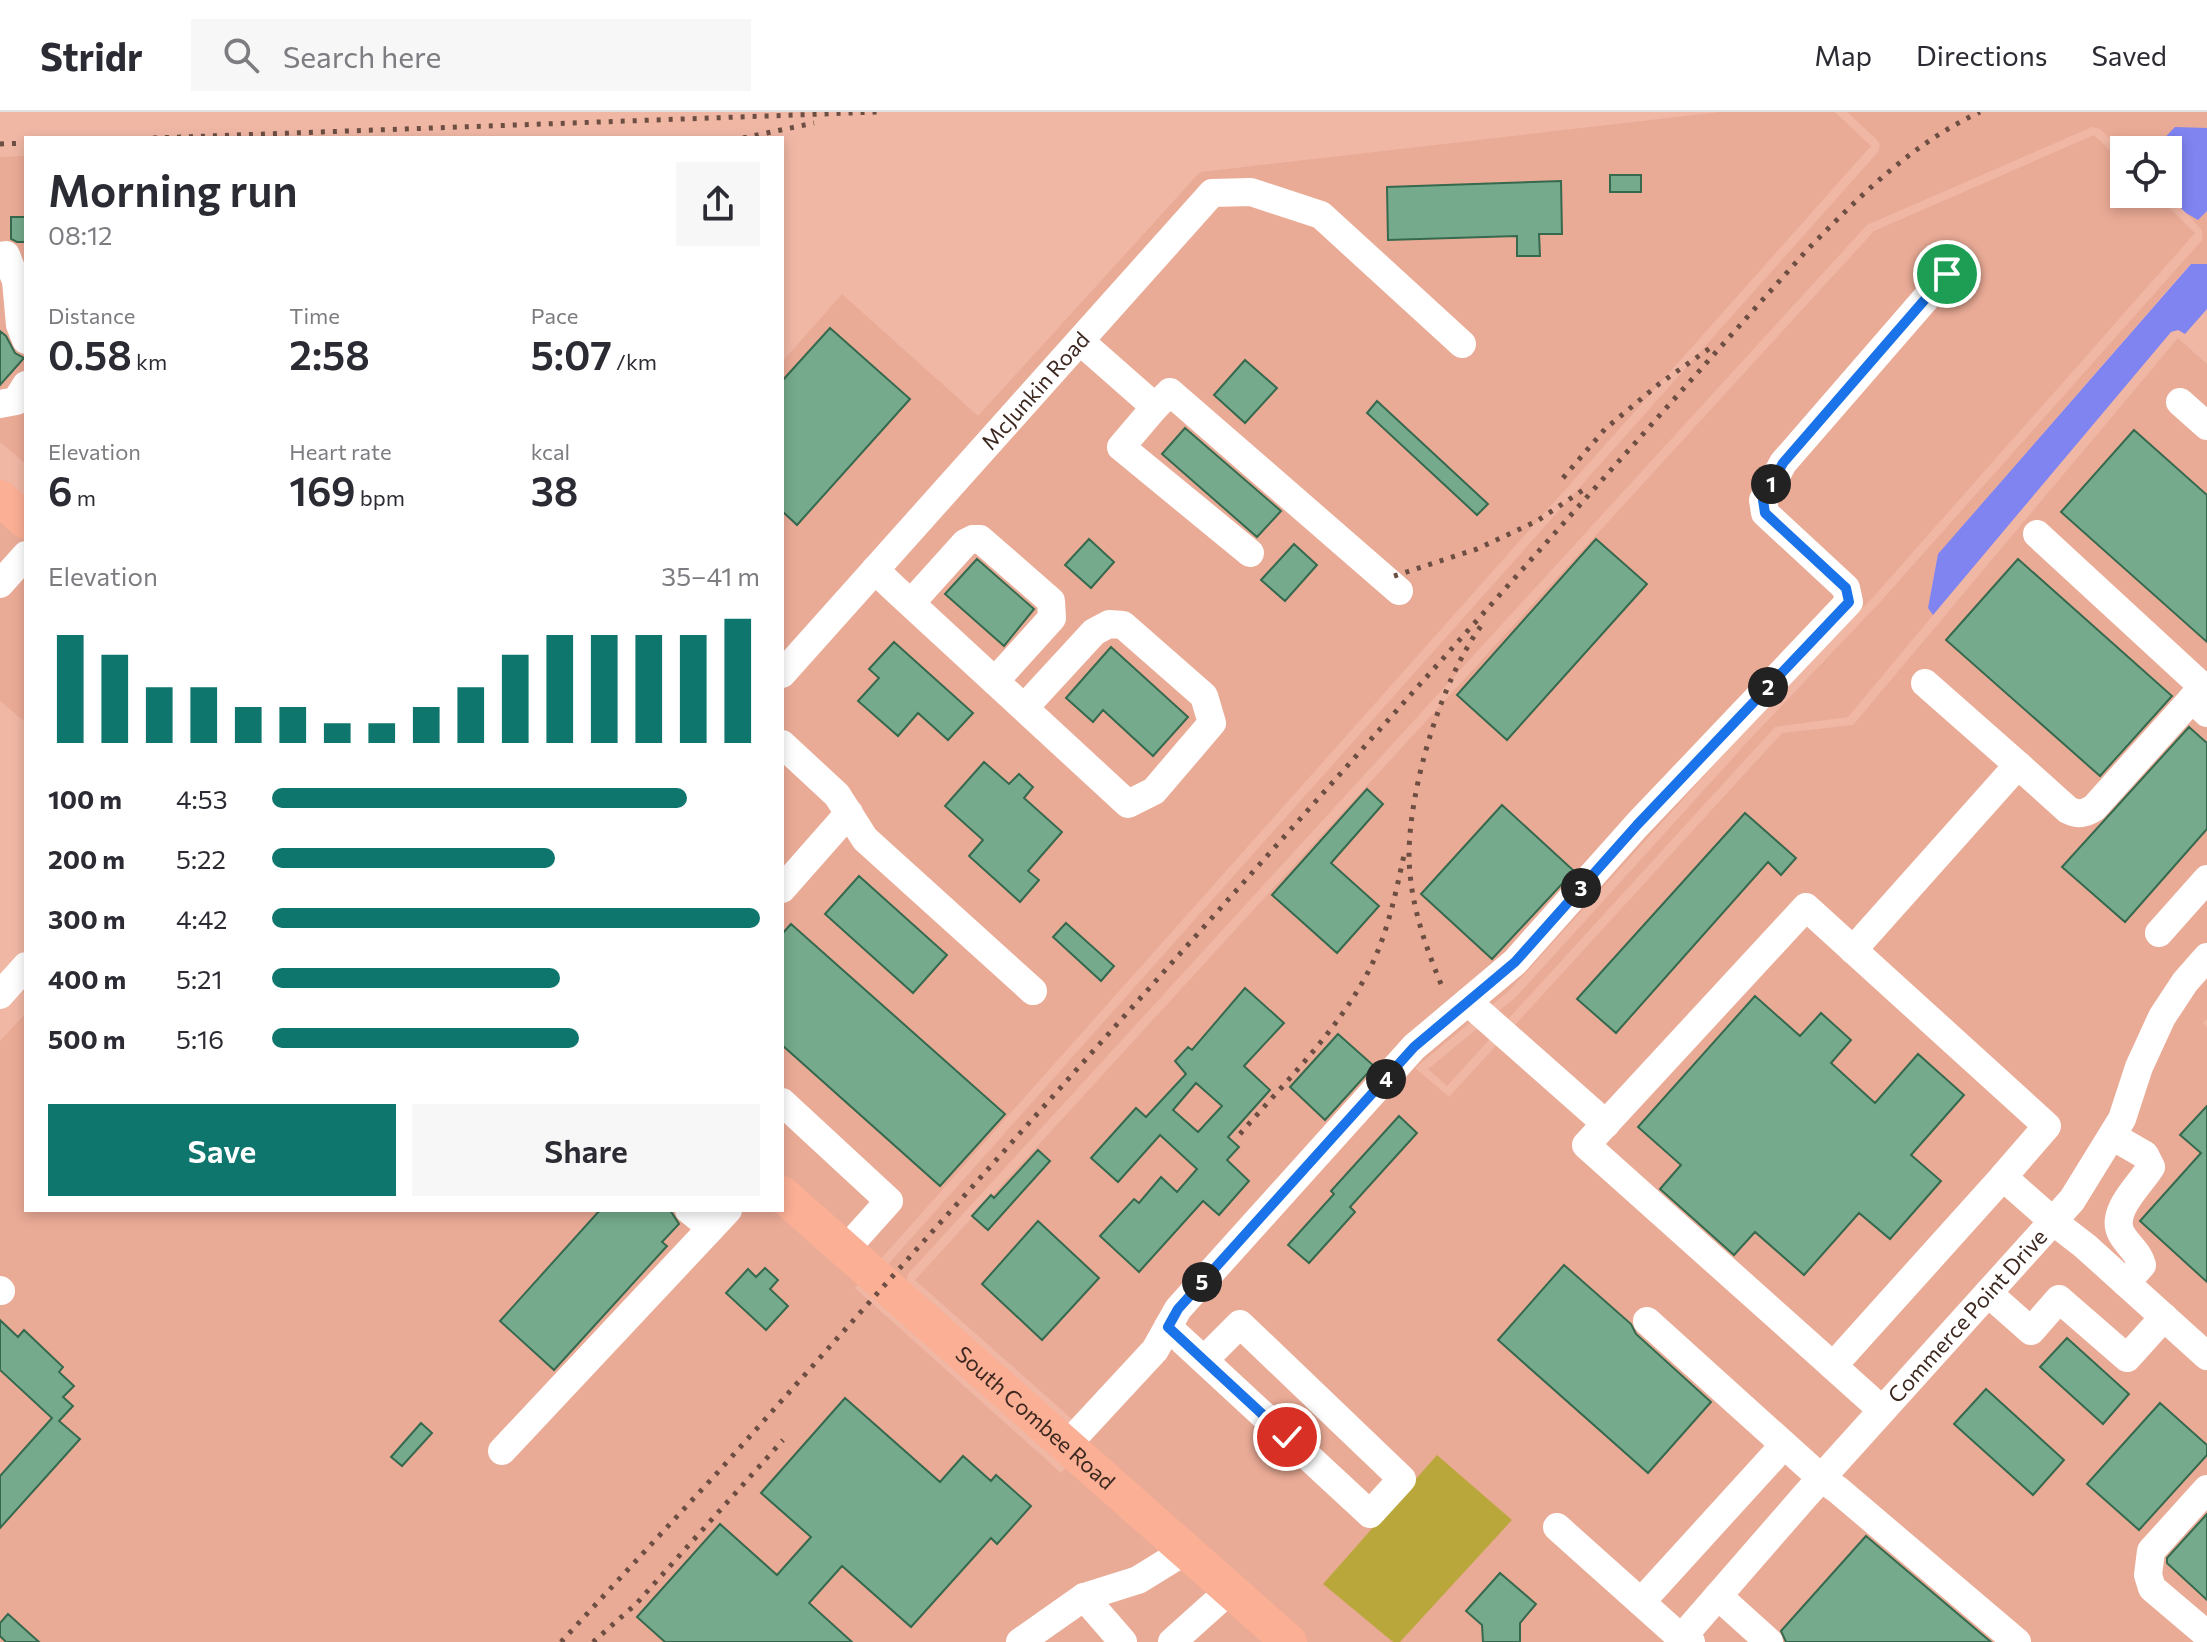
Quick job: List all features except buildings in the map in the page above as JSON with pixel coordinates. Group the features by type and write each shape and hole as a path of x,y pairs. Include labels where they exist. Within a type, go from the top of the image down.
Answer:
{"main road":[{"path":"0,498 24,519"},
{"name":"South Combee Road","path":"784,1196 1230,1590 1282,1640"}],"street":[{"name":"McJunkin Road","path":"784,672 1212,193 1251,192 1321,215 1462,344"},
{"path":"0,256 6,255 16,281 20,325 24,335"},
{"path":"1066,1446 1155,1350 1178,1309 1414,1047 1515,962 1637,825 1849,602 1846,588 1765,513 1763,500 1783,463 1947,274"},
{"path":"1080,341 1155,407"},
{"path":"0,405 16,401 24,388"},
{"path":"1250,553 1121,447 1170,392 1399,591"},
{"path":"2180,402 2207,426"},
{"path":"1925,683 2068,810 2077,814 2094,808 2202,695 2037,534"},
{"path":"911,603 965,543 973,539 980,539 1051,601 1052,618 995,681"},
{"path":"2,579 24,557"},
{"path":"875,570 911,603 1024,708 1128,804 1154,791 1212,723 1204,696 1123,625 1109,624 1094,632 1024,708"},
{"path":"784,746 837,795 865,839 1033,991"},
{"path":"1853,950 2018,765"},
{"path":"784,887 849,813"},
{"path":"2159,933 2207,879"},
{"path":"1833,1366 2047,1126 1806,907 1586,1145 1882,1410"},
{"name":"Commerce Point Drive","path":"1683,1641 1821,1478 2072,1200 2122,1119 2139,1067 2162,1017 2185,982 2207,957"},
{"path":"0,995 24,968"},
{"path":"1468,1002 1606,1124"},
{"path":"784,1104 889,1201 845,1250"},
{"path":"2112,1136 2145,1155 2151,1167 2121,1210 2117,1222 2121,1235 2141,1259 2142,1265 2126,1283"},
{"path":"2003,1177 2207,1356"},
{"path":"502,1451 709,1216"},
{"path":"1988,1293 2031,1331 2059,1299 2127,1358 2164,1317"},
{"path":"1647,1321 1821,1478 2017,1642"},
{"path":"1168,1327 1370,1514 1402,1479 1240,1324 1204,1360"},
{"path":"1641,1602 1784,1445"},
{"path":"2207,1489 2151,1551 2148,1575 2152,1588 2205,1633 2207,1630"},
{"path":"1557,1527 1683,1641"},
{"path":"1020,1642 1084,1597 1138,1580 1185,1551"},
{"path":"1172,1642 1230,1590"},
{"path":"1718,1596 1769,1642"},
{"path":"1084,1597 1123,1642"}],"shaded area":[{"path":"1720,112 1835,112 1871,146 855,1288 1061,1473 1091,1436 915,1280 1874,231 2094,135 2110,150 2110,208 2169,208 2195,233 1875,595 1744,732 1510,990 1415,1068 1449,1097 1782,733 1853,725 2178,338 2207,364 2207,1019 2203,1023 2207,1027 2207,1642 0,1642 0,1041 24,1015 24,1212 784,1212 784,360 842,294 978,416 1200,172"},
{"path":"1847,112 2207,112 2207,128 2175,128 2167,136 2110,136 2110,139 2100,129 2092,127 1867,225 908,1274 906,1282 882,1271 1878,152 1880,145"},
{"path":"2175,127 2207,128 2207,211 2198,220 2181,208 2182,136 2166,136"},
{"path":"24,156 24,462 0,442 0,157"},
{"path":"2207,211 2207,264 2190,264 1938,554 1928,608 1933,615 1848,717 1775,727 1447,1086 1428,1069 1517,996 1751,738 1881,601 2202,240 2202,230 2186,213 2198,220"},
{"path":"2191,264 2207,264 2207,309 2185,334 2178,330 2171,332 1933,615 1928,608 1938,554"},
{"path":"0,511 24,532 24,721 0,701"},
{"path":"1437,1455 1512,1520 1400,1642 1393,1642 1323,1584"}],"railway":[{"path":"209,136 878,112"},
{"path":"561,1642 719,1471 1807,250 1909,155 1980,112"},
{"path":"752,136 814,123"},
{"path":"0,144 24,143"},
{"path":"1563,478 1605,429 1659,384 1713,346"},
{"path":"1394,576 1477,549 1537,521 1586,488"},
{"path":"1441,984 1423,937 1415,904 1409,853 1411,826 1430,735 1453,675 1481,626"},
{"path":"1240,1134 1340,1017 1367,974 1390,916 1404,855"},
{"path":"593,1642 636,1604 783,1440"}],"route":[{"path":"1287,1437 1168,1327 1178,1309 1414,1047 1515,962 1637,825 1849,602 1846,588 1765,513 1763,500 1783,463 1947,274"}]}
